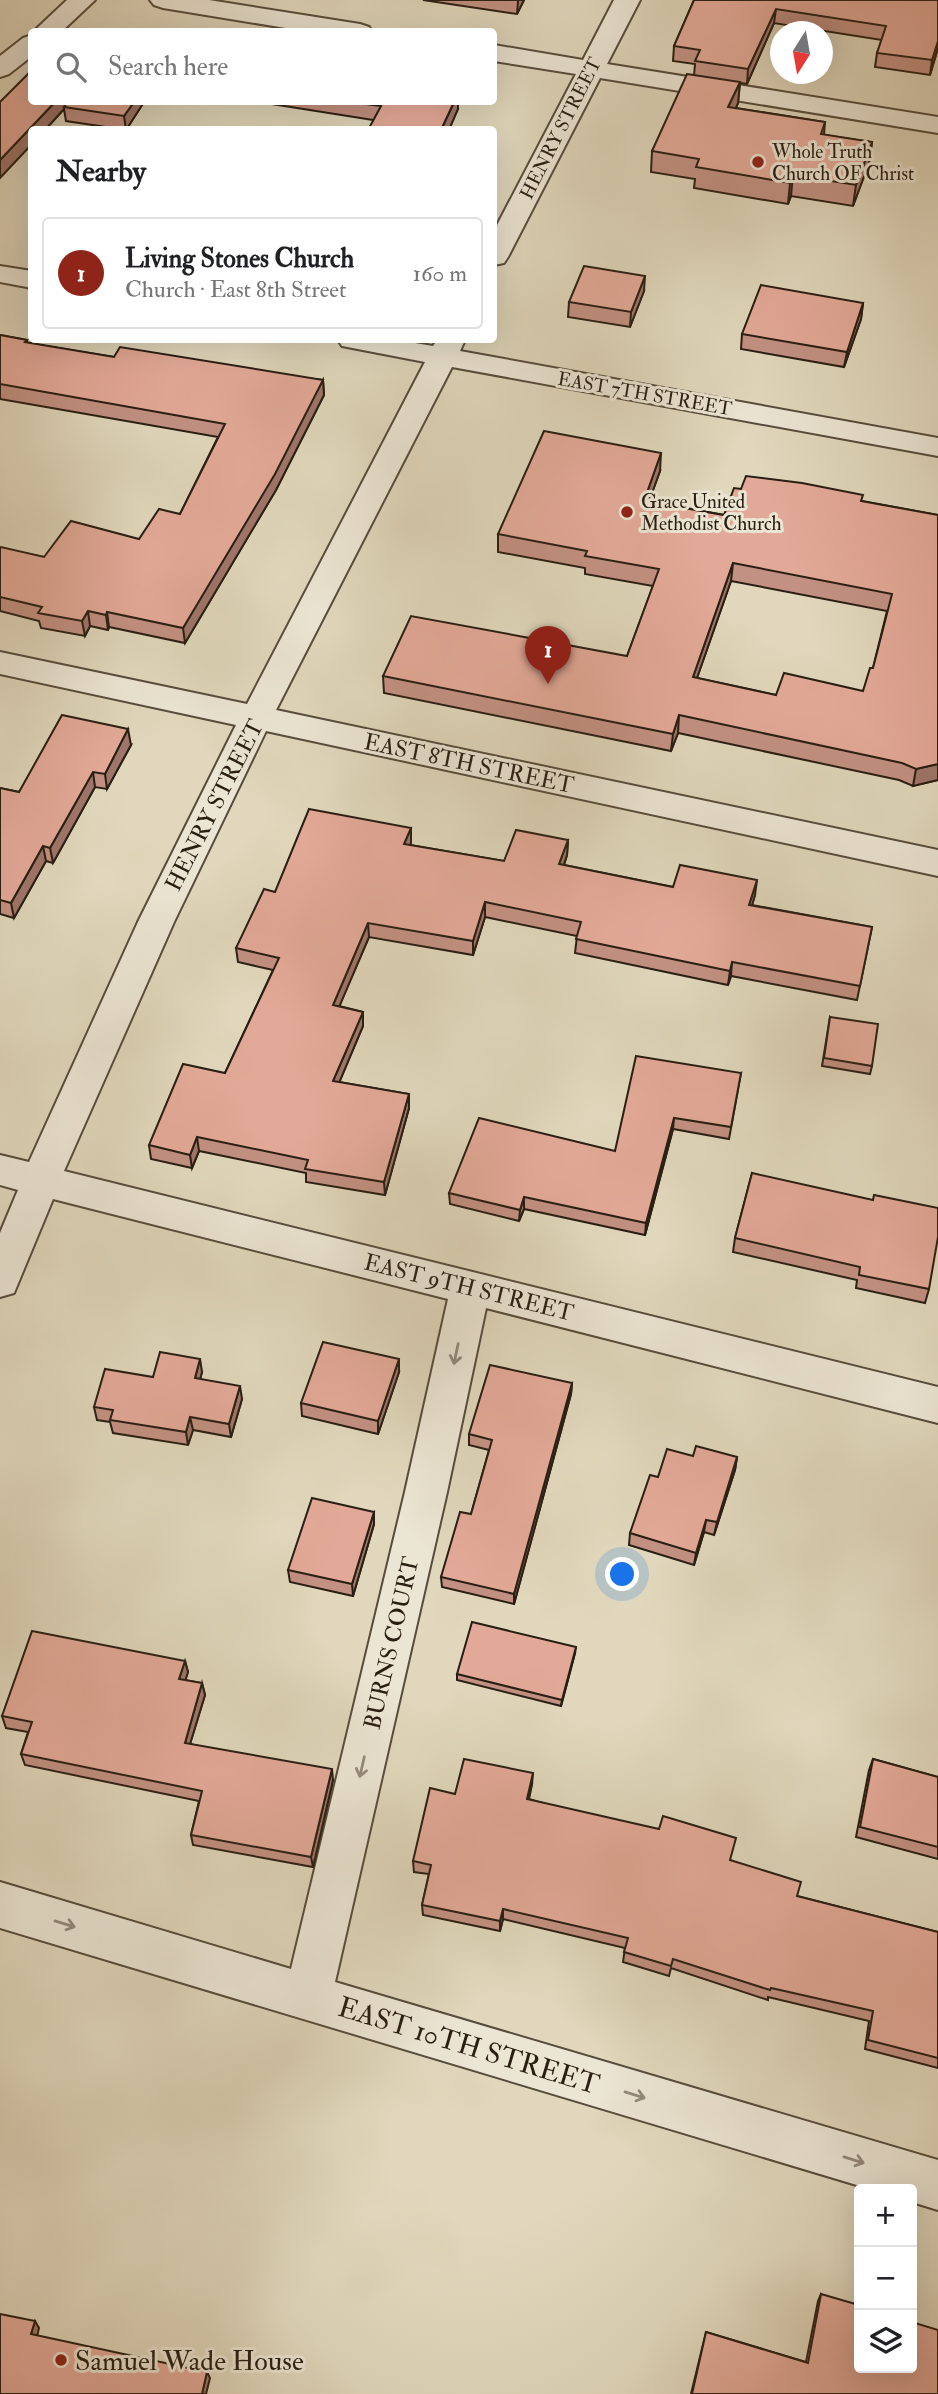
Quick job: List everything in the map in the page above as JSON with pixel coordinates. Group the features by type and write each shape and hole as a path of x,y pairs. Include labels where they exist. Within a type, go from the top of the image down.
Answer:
{"street":[{"path":"50,28 82,0"},
{"path":"163,0 334,28"},
{"name":"HENRY STREET","path":"497,251 627,0"},
{"path":"0,69 28,46"},
{"path":"497,53 938,125"},
{"path":"0,274 28,279"},
{"name":"EAST 7TH STREET","path":"387,343 446,348 938,447"},
{"name":"HENRY STREET","path":"0,1281 39,1180 154,924 446,348"},
{"name":"EAST 8TH STREET","path":"0,663 938,863"},
{"name":"EAST 9TH STREET","path":"0,1170 938,1405"},
{"name":"BURNS COURT","path":"308,1997 423,1505 470,1287"},
{"name":"EAST 10TH STREET","path":"0,1905 938,2185"}],"building":[{"path":"694,0 938,0 938,41 932,60 877,53 886,26 776,9 748,69 695,61 700,50 674,46"},
{"path":"28,74 28,105 52,105 32,126 28,126 28,130 0,160 0,102"},
{"path":"687,74 740,82 728,107 825,122 821,134 872,142 856,185 793,175 790,183 696,167 699,159 652,151"},
{"path":"66,105 132,105 124,116 64,107"},
{"path":"373,105 453,105 443,126 370,126 381,106"},
{"path":"584,266 645,276 631,312 569,302"},
{"path":"761,285 863,303 847,352 742,334"},
{"path":"0,335 27,340 25,342 28,343 114,357 120,347 323,380 275,474 183,628 107,612 106,615 88,611 82,621 38,613 42,607 0,597 0,548 44,557 71,521 139,539 159,509 180,514 225,424 0,384"},
{"path":"544,431 661,453 644,501 724,515 734,488 741,489 746,476 863,495 861,501 938,515 938,764 916,769 902,763 679,715 673,734 383,676 411,616 627,656 659,569 585,556 587,551 498,534","holes":["733,563 892,594 873,668 870,668 863,691 784,673 776,695 693,677"]},
{"path":"62,715 128,729 105,774 93,772 50,848 43,846 11,903 0,900 0,788 19,792"},
{"path":"309,809 411,828 404,844 504,861 516,830 568,840 559,864 673,887 680,865 757,880 749,905 872,927 860,986 732,962 730,971 576,939 581,922 485,902 473,941 368,923 333,1005 363,1012 333,1081 409,1094 384,1182 305,1169 308,1160 197,1137 190,1155 149,1145 183,1064 225,1073 279,958 236,948 264,889 275,892"},
{"path":"830,1017 878,1024 872,1066 824,1058"},
{"path":"636,1056 741,1073 731,1127 674,1118 646,1223 524,1197 520,1210 449,1193 479,1118 615,1151"},
{"path":"752,1173 873,1200 874,1195 938,1208 938,1237 929,1289 859,1275 860,1267 735,1238"},
{"path":"323,1342 399,1359 378,1421 301,1403"},
{"path":"160,1352 200,1359 195,1378 240,1386 229,1424 190,1417 186,1432 110,1420 113,1410 94,1407 105,1369 153,1377"},
{"path":"490,1365 572,1383 514,1594 441,1577 460,1512 471,1514 492,1440 469,1434"},
{"path":"696,1446 737,1457 717,1522 706,1520 696,1553 630,1533 650,1475 658,1477 667,1449 693,1456"},
{"path":"312,1498 374,1512 352,1584 288,1570"},
{"path":"472,1622 576,1647 562,1700 457,1674"},
{"path":"32,1631 185,1661 179,1679 202,1683 185,1743 332,1769 311,1857 191,1835 202,1791 21,1754 32,1722 2,1716"},
{"path":"464,1759 533,1773 527,1799 659,1829 663,1816 736,1838 730,1860 801,1882 797,1896 938,1932 938,2058 868,2040 873,2011 771,1988 770,1990 673,1959 671,1966 624,1952 628,1938 503,1909 500,1921 422,1905 431,1865 413,1861 430,1788 455,1794"},
{"path":"873,1759 938,1777 938,1847 860,1827"},
{"path":"821,2294 854,2304 854,2373 917,2373 917,2324 938,2330 938,2394 692,2394 706,2332 808,2363"},
{"name":"Samuel Wade House","path":"0,2314 35,2321 31,2334 207,2372 202,2394 0,2394"}],"place":[{"name":"Whole Truth Church OF Christ","path":"758,162"},
{"name":"Grace United Methodist Church","path":"627,512"},
{"name":"Living Stones Church","path":"548,684"},
{"name":"Samuel Wade House","path":"61,2360"}]}
